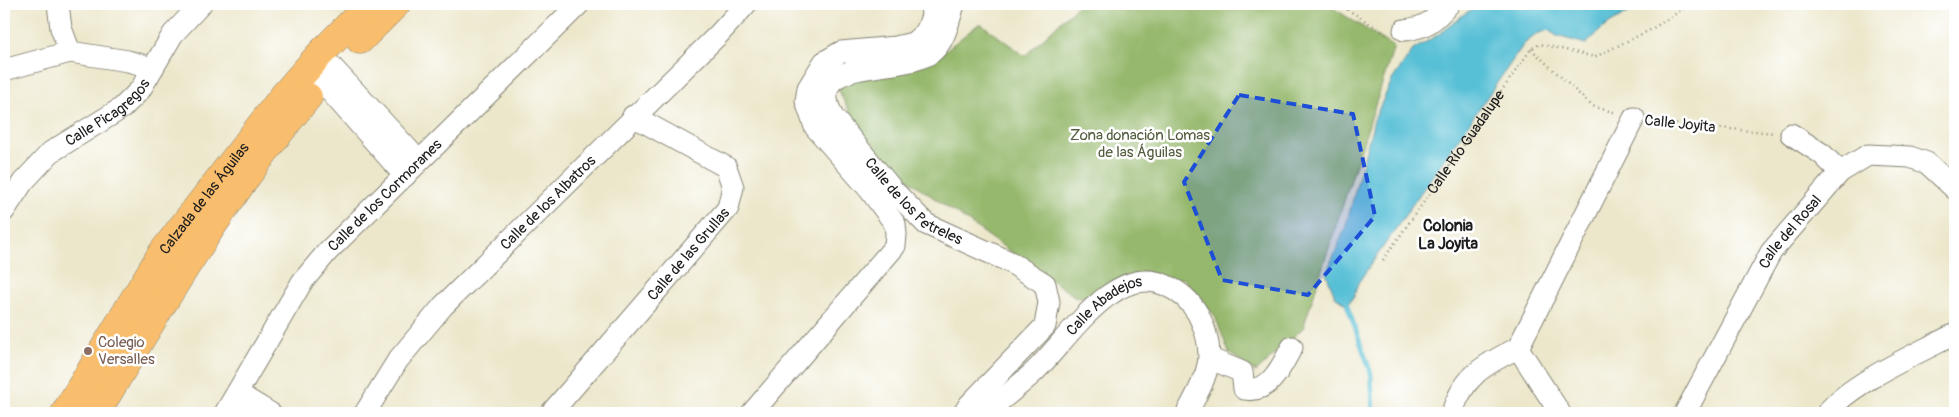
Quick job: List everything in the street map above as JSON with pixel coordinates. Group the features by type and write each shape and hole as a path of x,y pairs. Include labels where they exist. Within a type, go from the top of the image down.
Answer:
{"main road":[{"name":"Calzada de las Águilas","path":"96,413 182,270 320,68 370,4"},
{"name":"Calzada de las Águilas","path":"65,413 162,253 241,150 320,68 396,4"}],"street":[{"path":"58,4 61,28 70,52"},
{"name":"Calle Picagregos","path":"4,211 23,182 51,152 122,108 140,90 173,34 201,4"},
{"name":"Calle de los Cormoranes","path":"225,413 302,282 328,251 579,4"},
{"name":"Calle de los Albatros","path":"365,413 398,360 443,306 746,4"},
{"name":"Calle de los Petreles","path":"752,413 894,246 895,224 869,189 815,127 806,101 808,88 824,62 841,52 896,47 912,43 926,32 932,16 931,4"},
{"name":"Calle de los Petreles","path":"952,4 953,8 942,41 932,52 910,63 846,72 832,80 825,92 826,103 833,117 893,190 926,224 1010,262 1044,284 1049,302 1045,326 969,405 964,413"},
{"path":"1404,30 1420,29 1433,22 1449,4"},
{"path":"4,70 70,52 153,68"},
{"path":"320,68 420,160"},
{"path":"320,68 404,176"},
{"name":"Calle de las Grullas","path":"551,413 728,208 733,187 726,167 633,116"},
{"path":"1455,405 1471,376 1492,361 1518,348 1634,118"},
{"path":"1791,134 1822,154 1840,172"},
{"name":"Calle del Rosal","path":"1685,413 1771,252 1840,172 1868,155 1910,157 1927,163 1955,189"},
{"name":"Calle Abadejos","path":"985,413 1035,371 1100,301 1117,289 1136,281 1155,280 1175,289 1192,304 1206,331 1211,359"},
{"path":"1827,413 1835,403 1855,388 1955,334"},
{"path":"1187,413 1200,389 1211,359 1242,372 1244,389 1254,391 1270,382 1292,348"},
{"path":"1518,348 1560,413"},
{"path":"237,393 270,413"}],"path":[{"path":"1339,4 1396,40 1404,30"},
{"path":"1531,49 1540,44 1595,57 1627,39 1650,30 1691,4"},
{"name":"Calle Joyita","path":"1531,49 1592,106 1658,124 1791,134"},
{"name":"Calle Río Guadalupe","path":"1383,260 1531,49"}],"highlighted area":[{"path":"1239,95 1353,114 1375,216 1308,295 1222,280 1184,182"}],"green space":[{"name":"Zona donación Lomas de las Águilas","path":"1079,4 1327,4 1394,47 1303,328 1256,372 1229,353 1215,316 1183,278 1077,298 870,153 833,79 946,50 980,23 1025,56"}],"water":[{"path":"1481,4 1643,4 1604,27 1586,44 1557,36 1548,30 1537,34 1524,44 1358,283 1354,296 1347,305 1335,296 1326,273 1345,229 1374,120 1392,80 1413,50"}],"waterway":[{"path":"1347,305 1371,373 1373,410 1370,413"}],"place":[{"name":"Colegio Versalles","path":"88,351"}],"district":[{"name":"Colonia La Joyita","path":"1448,235"}]}
